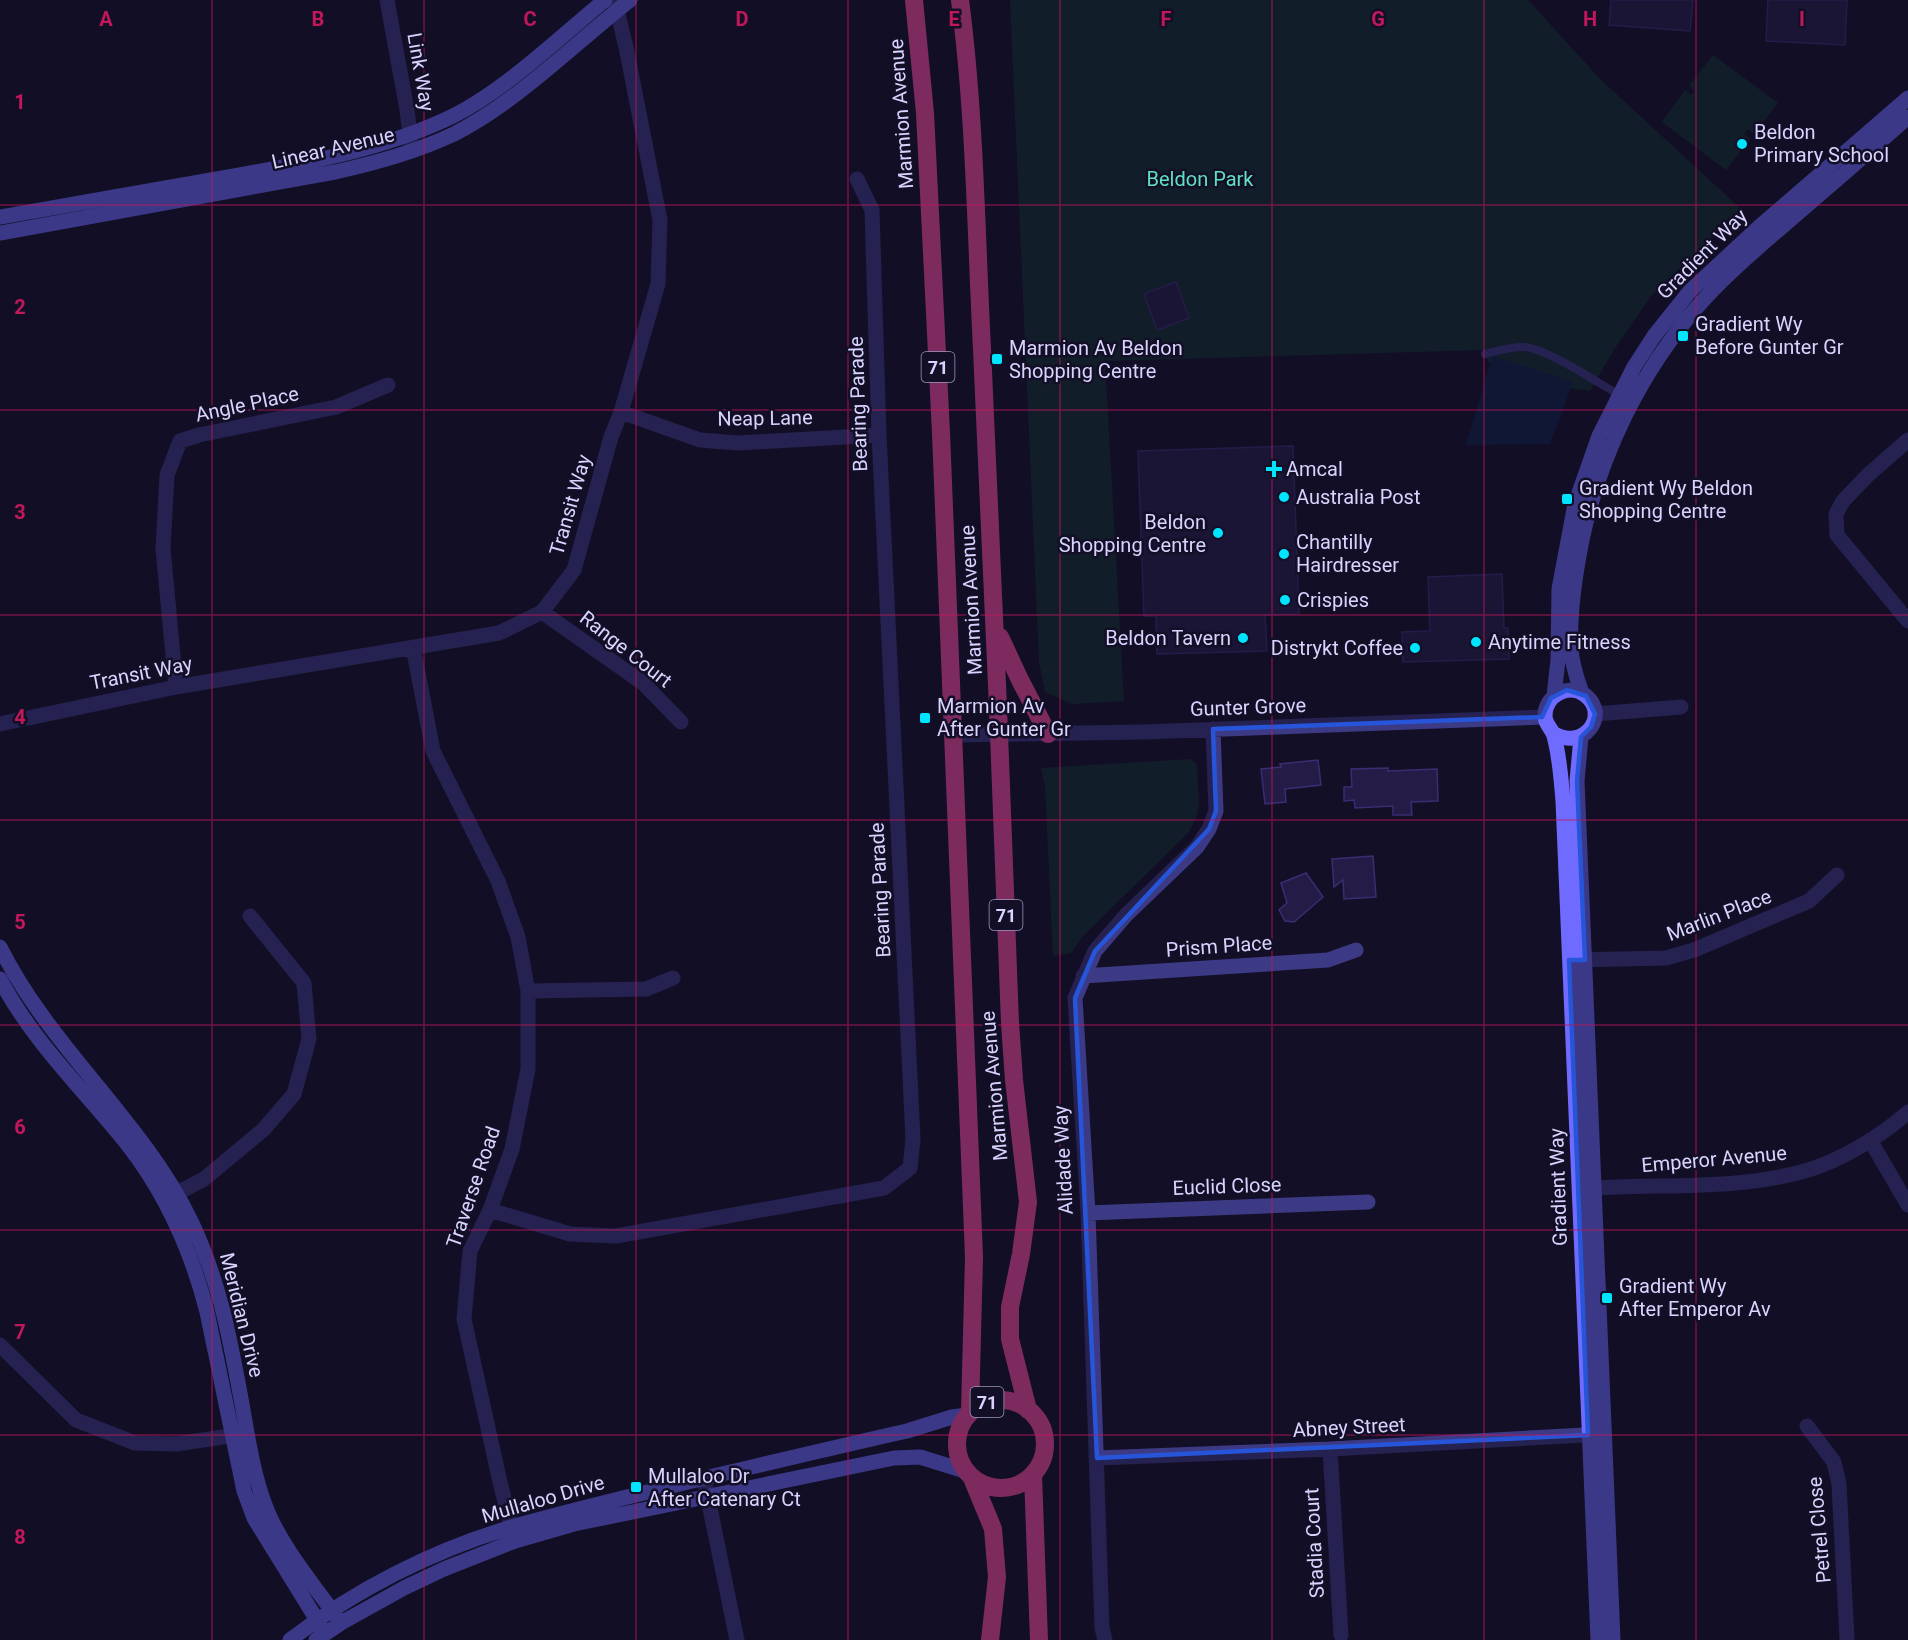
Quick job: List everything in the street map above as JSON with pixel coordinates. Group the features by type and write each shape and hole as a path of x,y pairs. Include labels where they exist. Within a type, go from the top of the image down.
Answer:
{"highway":[{"path":"902,0 915,101 926,113"},
{"name":"Marmion Avenue","path":"914,0 926,113 974,1257 969,1413"},
{"name":"Marmion Avenue","path":"960,0 966,42 995,627 1010,1023 1028,1202 1021,1254 1010,1307 1010,1339 1028,1410"},
{"path":"995,627 1048,734"},
{"name":"71","path":"990,1640 997,1577 994,1538 989,1518 959,1461 956,1443 960,1425 969,1413 988,1402 999,1400 1009,1401 1028,1410 1040,1424 1045,1441 1042,1459 1033,1475 1039,1640"},
{"path":"968,1475 992,1488 1003,1489 1024,1482 1033,1475"}],"street":[{"name":"Link Way","path":"387,0 412,151"},
{"name":"Linear Avenue","path":"0,217 308,162 380,146 454,116 482,99 511,78 605,0"},
{"name":"Linear Avenue","path":"0,233 336,172 373,164 412,151 453,134 504,103 614,5 630,0"},
{"name":"Transit Way","path":"0,724 176,687 499,633 542,612 574,570 611,437 621,412 658,284 660,220 626,47 614,5"},
{"name":"Gradient Way","path":"1554,696 1558,660 1559,589 1575,504 1585,472 1618,394 1654,336 1690,291 1759,226 1908,98"},
{"name":"Gradient Way","path":"1582,693 1571,648 1573,600 1589,506 1617,433 1647,376 1676,333 1715,288 1908,117"},
{"name":"Bearing Parade","path":"490,1210 570,1234 616,1236 884,1188 910,1168 913,1139 879,435 872,210 857,179"},
{"name":"Angle Place","path":"176,687 163,549 167,476 180,441 199,435 336,407 388,385"},
{"name":"Neap Lane","path":"621,412 700,440 738,442 879,435"},
{"path":"1908,440 1868,475 1843,501 1836,514 1837,535 1908,621"},
{"name":"Range Court","path":"542,612 643,683 681,722"},
{"name":"Traverse Road","path":"413,647 433,751 498,881 518,937 528,991 528,1069 512,1149 490,1210 470,1251 465,1319 513,1534"},
{"path":"1567,690 1582,693 1592,704 1595,714 1591,727 1581,737 1564,739 1553,734 1548,727 1545,717 1547,705 1554,696 1567,690"},
{"path":"1595,714 1681,707"},
{"name":"Gunter Grove","path":"952,735 1213,729 1545,717"},
{"name":"Alidade Way","path":"1105,1640 1102,1628 1088,1213 1075,998 1095,951 1126,915 1197,847 1209,829 1216,811 1213,729"},
{"name":"Gradient Way","path":"1553,734 1559,759 1577,960"},
{"name":"Gradient Way","path":"1581,737 1577,781 1577,960 1587,1188 1604,1434 1613,1640"},
{"name":"Marlin Place","path":"1577,960 1666,958 1694,950 1809,901 1837,875"},
{"path":"170,1197 204,1179 255,1137 294,1094 309,1039 304,983 250,916"},
{"name":"Meridian Drive","path":"0,947 27,995 47,1024 141,1139 170,1197 180,1233 200,1284 244,1491 254,1518 316,1620 320,1636"},
{"name":"Prism Place","path":"1083,976 1328,960 1356,950"},
{"path":"528,991 646,989 673,978"},
{"name":"Meridian Drive","path":"0,979 36,1035 170,1197 202,1246 214,1276 226,1323 247,1433 266,1508 289,1550 341,1623"},
{"name":"Emperor Avenue","path":"1587,1188 1773,1179 1826,1164 1869,1140 1908,1112"},
{"path":"1869,1140 1908,1205"},
{"name":"Gradient Way","path":"1587,1188 1588,1435 1598,1640"},
{"name":"Euclid Close","path":"1088,1213 1368,1202"},
{"path":"0,1345 76,1420 135,1443 176,1444 247,1433"},
{"name":"Mullaloo Drive","path":"290,1640 332,1610 388,1578 425,1561 704,1479 907,1431 969,1413"},
{"name":"Petrel Close","path":"1807,1426 1834,1462 1839,1484 1848,1640"},
{"name":"Abney Street","path":"1096,1458 1330,1449 1604,1434"},
{"name":"Stadia Court","path":"1330,1449 1341,1635"},
{"name":"Mullaloo Drive","path":"320,1636 404,1588 513,1534 574,1524 894,1458 920,1457 968,1475"},
{"path":"704,1479 737,1640"}],"lane":[{"path":"1485,354 1525,347 1581,371 1618,394"}],"highlighted area":[{"path":"1567,690 1586,696 1595,714 1591,727 1581,737 1577,781 1585,960 1569,960 1588,1435 1097,1458 1075,998 1095,951 1209,829 1216,811 1213,729 1542,717 1551,698"}],"green space":[{"name":"Beldon Park","path":"1010,0 1528,0 1600,79 1741,209 1651,296 1613,351 1590,391 1551,385 1489,363 1483,350 1105,361 1124,701 1072,704 1045,692 1039,661"},
{"path":"1713,55 1778,103 1754,134 1748,129 1744,134 1750,139 1726,170 1662,122 1685,90 1691,95 1695,91 1689,86"},
{"path":"1191,759 1197,765 1199,804 1196,818 1188,833 1082,937 1071,953 1053,956 1045,786 1041,768"}],"water":[{"path":"1492,356 1573,382 1550,444 1466,445"}],"building":[{"path":"1611,0 1693,0 1690,31 1609,25"},
{"path":"1768,0 1847,0 1845,45 1766,41"},
{"path":"1176,282 1189,318 1157,330 1144,294"},
{"name":"Beldon Shopping Centre","path":"1293,446 1299,614 1265,615 1267,651 1157,654 1156,616 1144,616 1138,451"},
{"path":"1502,574 1504,628 1508,628 1509,659 1403,662 1402,632 1430,631 1428,577"},
{"path":"1318,760 1321,785 1285,789 1286,802 1265,804 1261,769 1281,767 1280,764"},
{"path":"1388,768 1388,771 1437,769 1438,801 1411,802 1412,815 1393,815 1393,806 1355,808 1354,800 1344,801 1344,787 1352,787 1351,769"},
{"path":"1373,856 1376,897 1344,899 1343,880 1334,887 1332,859"},
{"path":"1306,873 1323,897 1294,922 1285,921 1279,910 1287,903 1281,883"}],"place":[{"name":"Beldon Primary School","path":"1742,144"},
{"name":"Gradient Wy Before Gunter Gr","path":"1683,336"},
{"name":"Marmion Av Beldon Shopping Centre","path":"997,359"},
{"name":"Amcal","path":"1274,469"},
{"name":"Australia Post","path":"1284,497"},
{"name":"Gradient Wy Beldon Shopping Centre","path":"1567,499"},
{"name":"Beldon Shopping Centre","path":"1218,533"},
{"name":"Chantilly Hairdresser","path":"1284,554"},
{"name":"Crispies","path":"1285,600"},
{"name":"Beldon Tavern","path":"1243,638"},
{"name":"Anytime Fitness","path":"1476,642"},
{"name":"Distrykt Coffee","path":"1415,648"},
{"name":"Marmion Av After Gunter Gr","path":"925,718"},
{"name":"Gradient Wy After Emperor Av","path":"1607,1298"},
{"name":"Mullaloo Dr After Catenary Ct","path":"636,1487"}]}
